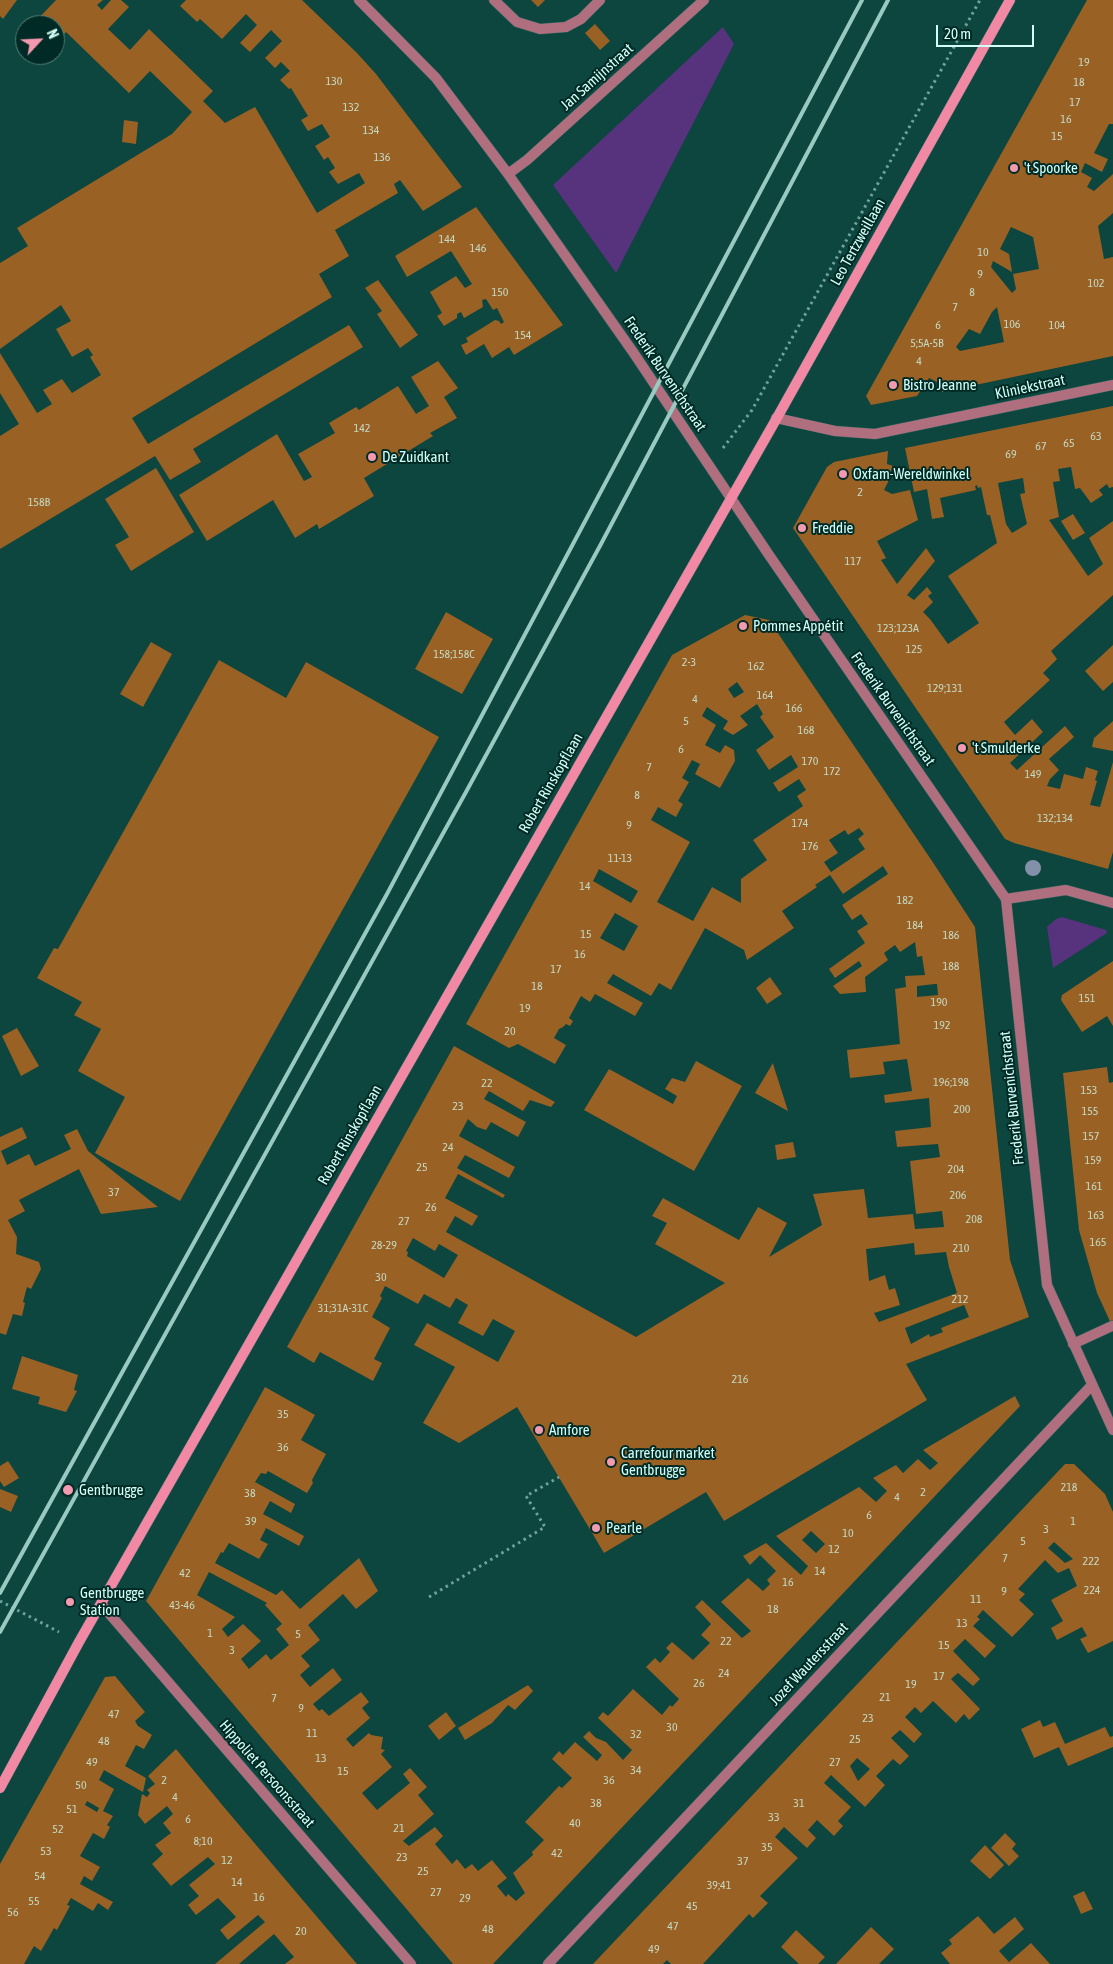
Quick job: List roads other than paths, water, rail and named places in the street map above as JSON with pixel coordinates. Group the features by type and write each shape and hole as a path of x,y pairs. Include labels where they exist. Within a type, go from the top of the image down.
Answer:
{"street":[{"name":"Frederik Burvenichstraat","path":"359,0 436,78 508,174 633,352 708,467 1006,899 1047,1285 1113,1430"},
{"path":"494,0 517,22 540,29 566,27 580,19 600,0"},
{"name":"Leo Tertzweillaan","path":"731,498 1010,0"},
{"name":"Jan Samijnstraat","path":"508,174 527,160 700,1"},
{"name":"Kliniekstraat","path":"776,418 835,431 875,434 1113,385"},
{"name":"Robert Rinskopflaan","path":"0,1788 79,1642 731,498"},
{"path":"1006,899 1066,890 1113,903"},
{"path":"1074,1344 1112,1326"},
{"name":"Jozef Wautersstraat","path":"548,1964 1092,1385"},
{"name":"Hippoliet Persoonsstraat","path":"101,1604 411,1964"}],"railway":[{"path":"0,1593 387,894 862,0"},
{"path":"0,1632 466,792 601,544 888,0"}],"place":[{"name":"'t Spoorke","path":"1014,168"},
{"name":"Bistro Jeanne","path":"893,385"},
{"name":"De Zuidkant","path":"372,457"},
{"name":"Oxfam-Wereldwinkel","path":"843,474"},
{"name":"Freddie","path":"802,528"},
{"name":"Pommes Appétit","path":"743,626"},
{"name":"'t Smulderke","path":"962,748"},
{"name":"Amfore","path":"539,1430"},
{"name":"Carrefour market Gentbrugge","path":"611,1462"},
{"name":"Gentbrugge","path":"68,1490"},
{"name":"Pearle","path":"596,1528"},
{"name":"Gentbrugge Station","path":"70,1602"}]}
